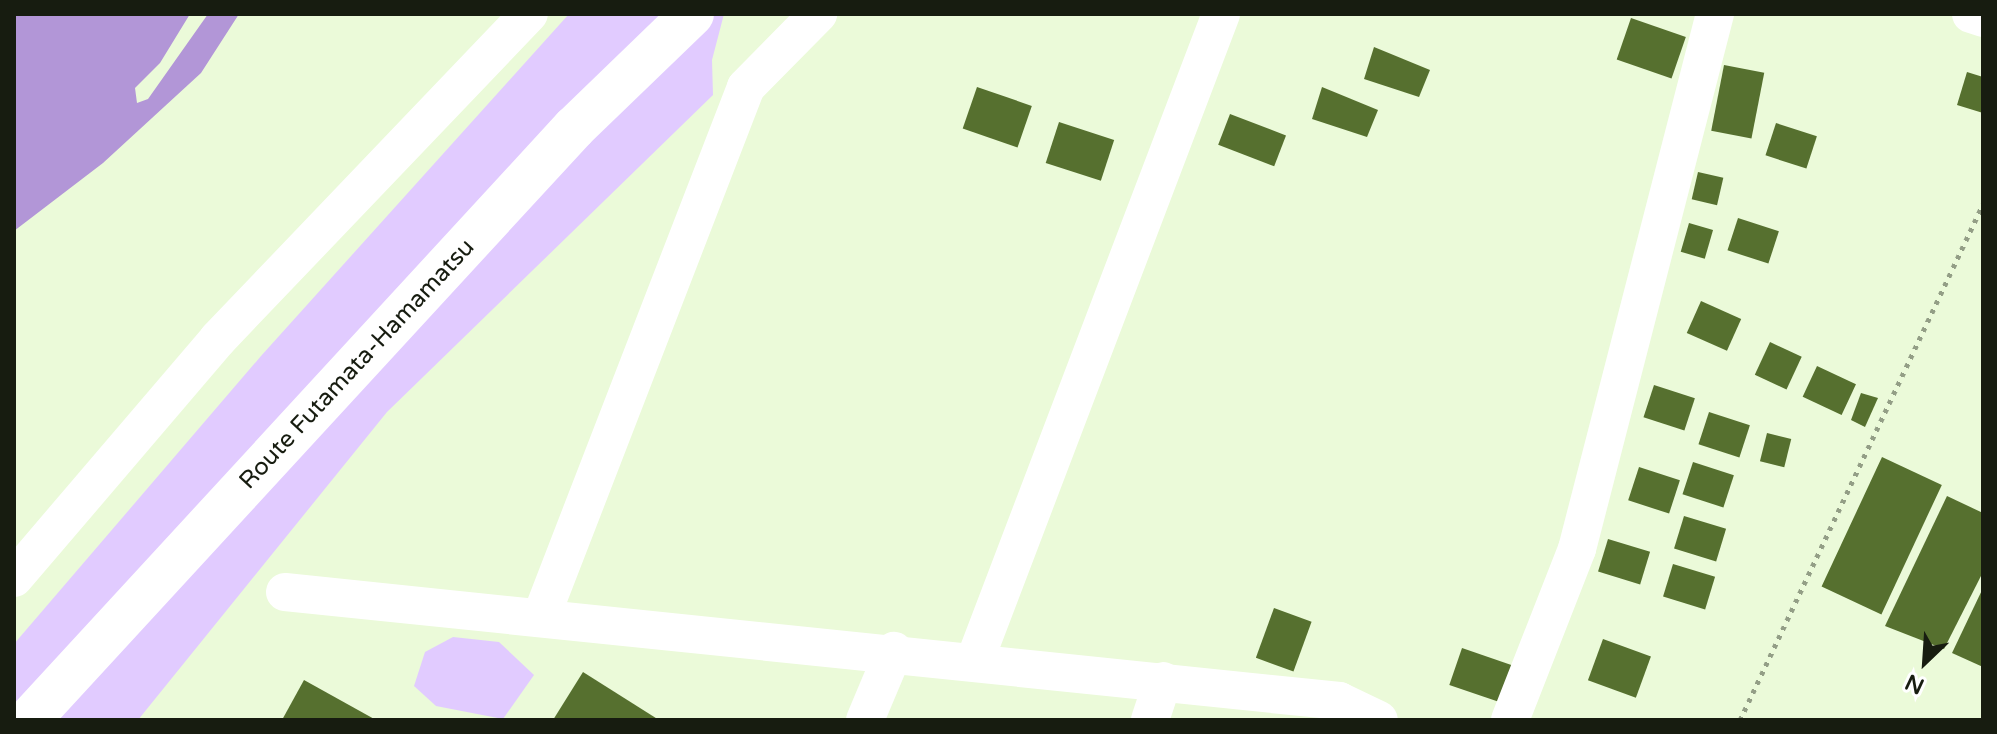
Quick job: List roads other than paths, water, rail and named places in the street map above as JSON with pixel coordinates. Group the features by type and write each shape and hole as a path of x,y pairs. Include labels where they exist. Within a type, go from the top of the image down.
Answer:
{"main road":[{"name":"Route Futamata-Hamamatsu","path":"29,720 574,128 692,14"}],"street":[{"path":"14,578 218,339 529,14"},
{"path":"541,617 746,87 818,14"},
{"path":"975,660 1221,14"},
{"path":"1510,720 1577,549 1715,14"},
{"path":"1971,14 1983,18"},
{"path":"285,592 894,651 1339,701 1379,720"},
{"path":"865,720 894,651"},
{"path":"1150,720 1163,681"}]}
